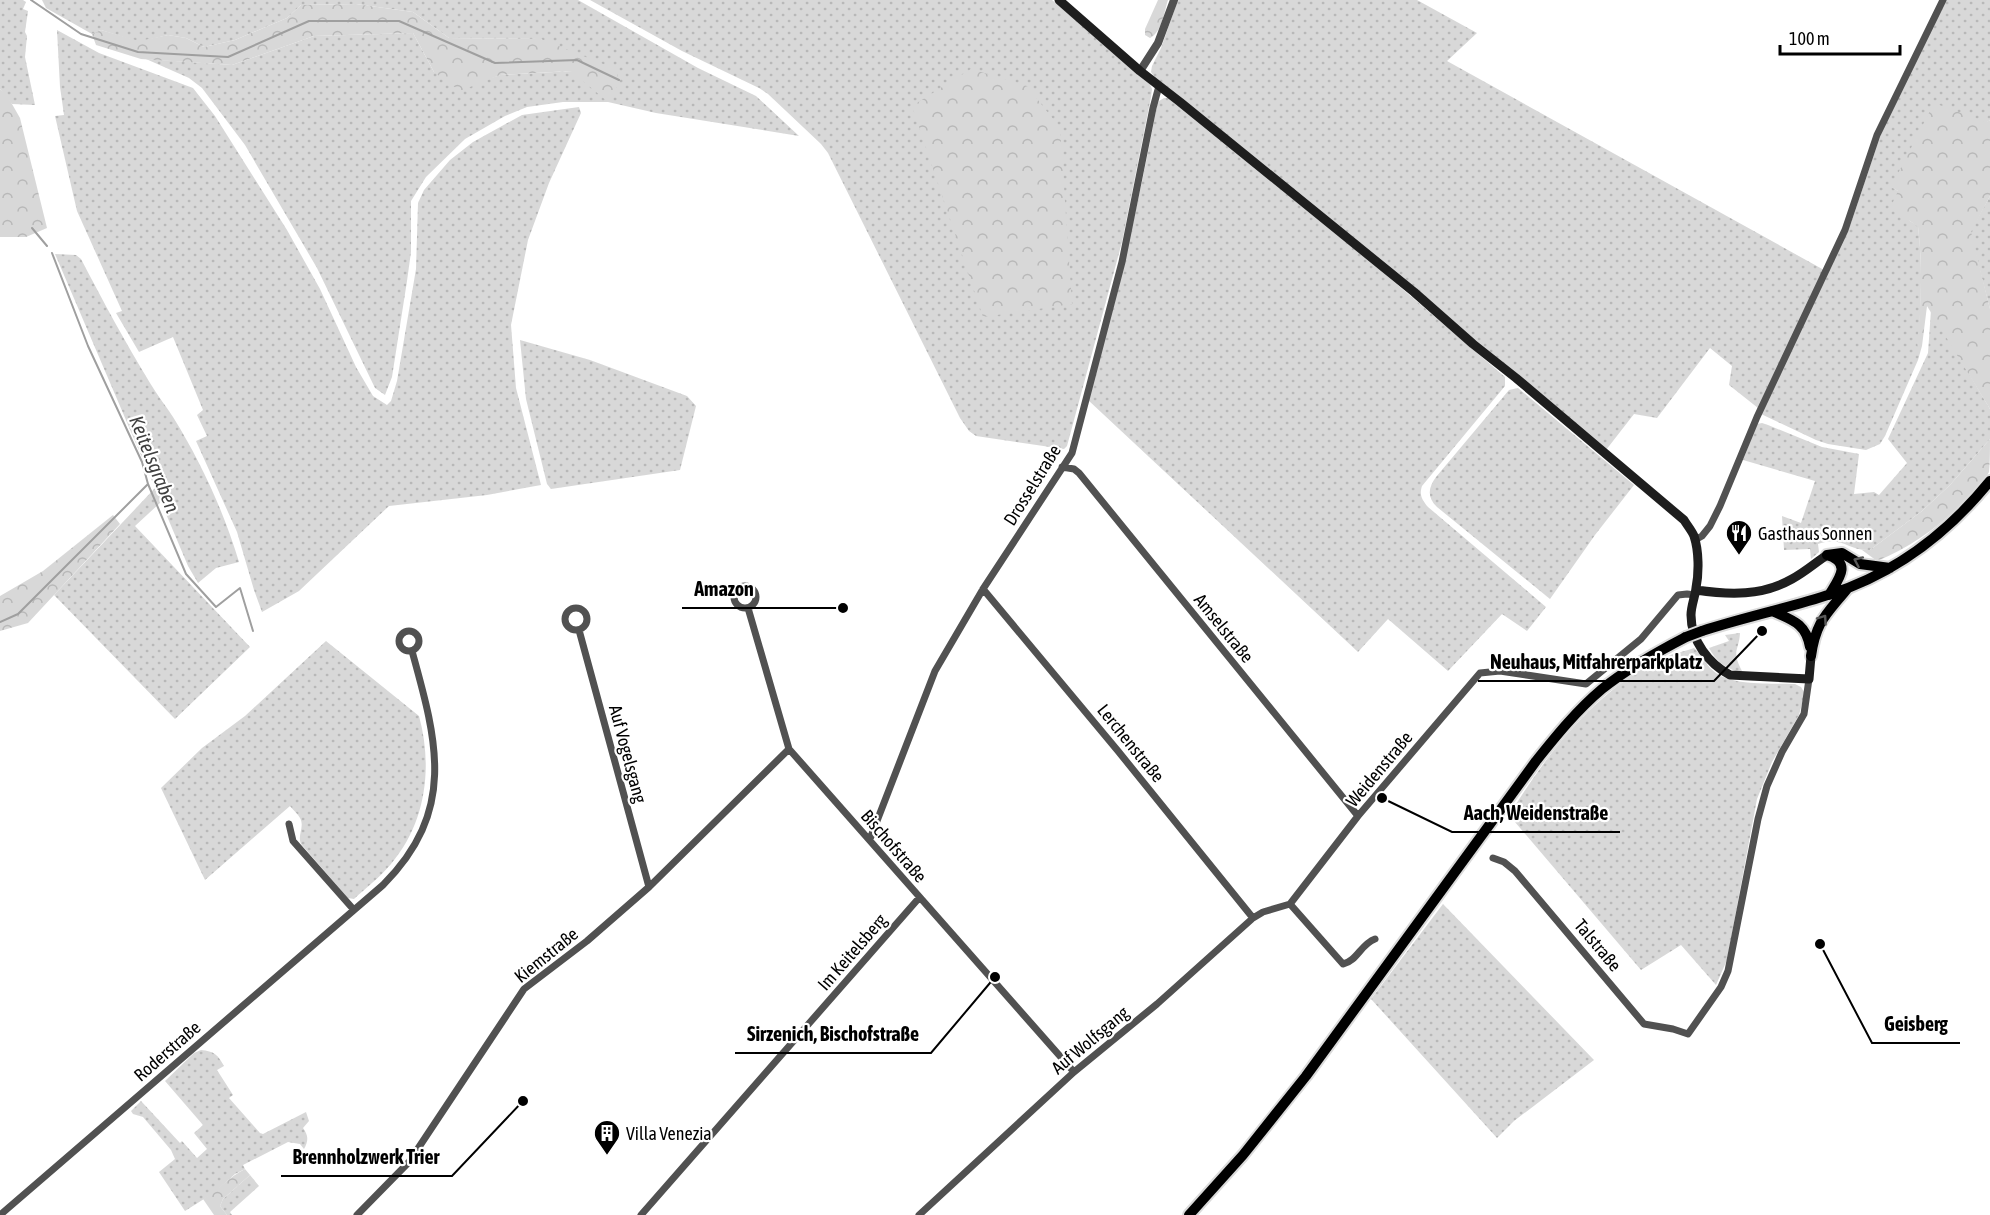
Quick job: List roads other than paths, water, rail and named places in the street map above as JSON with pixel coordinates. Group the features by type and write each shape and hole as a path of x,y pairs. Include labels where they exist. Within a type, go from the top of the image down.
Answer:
{"highway":[{"path":"1190,1215 1243,1155 1306,1076 1529,771 1561,730 1581,709 1614,680 1686,637 1829,595 1891,568 1943,532 1990,481"},
{"path":"1827,555 1842,553 1860,564 1891,568"},
{"path":"1827,555 1839,561 1842,567 1840,576 1829,595"},
{"path":"1811,656 1817,627 1848,588"},
{"path":"1772,611 1802,627 1809,639 1811,656"}],"main road":[{"path":"1059,0 1140,71 1396,278 1684,520 1694,536 1697,557 1696,592 1691,614 1694,631 1709,661 1719,670 1730,675 1809,679 1811,656"},
{"path":"1696,592 1734,594 1764,591 1791,580 1827,555"}],"street":[{"path":"1140,71 1158,43 1174,0"},
{"path":"1695,540 1702,536 1710,526 1757,417 1845,230 1877,135 1943,0"},
{"name":"Drosselstraße","path":"870,839 935,671 983,589 1072,453 1122,262 1159,86"},
{"name":"Amselstraße","path":"1062,467 1074,469 1079,473 1358,816"},
{"name":"Lerchenstraße","path":"983,589 1118,751 1252,918"},
{"name":"Weidenstraße","path":"1290,904 1358,816 1480,673 1500,670 1586,684 1641,639 1678,595 1696,592"},
{"name":"Bischofstraße","path":"748,608 789,749 1074,1072"},
{"name":"Auf Vogelsgang","path":"579,630 649,887"},
{"name":"Roderstraße","path":"0,1215 383,885 401,865 424,827 436,777 434,750 423,691 412,651"},
{"name":"Talstraße","path":"1493,858 1504,862 1515,871 1644,1024 1688,1034 1721,987 1728,971 1767,786 1778,760 1804,714 1809,679"},
{"name":"Kiemstraße","path":"357,1215 409,1162 524,989 587,941 649,887 789,749"},
{"path":"289,824 293,841 354,910"},
{"name":"Im Keitelsberg","path":"640,1215 919,898"},
{"path":"1290,904 1343,964 1350,962 1365,945 1375,939"},
{"name":"Auf Wolfsgang","path":"919,1215 1074,1072 1157,1004 1252,918 1263,912 1290,904"}],"waterway":[{"path":"31,0 81,34 138,52 228,57 309,21 399,21 495,63 577,60 619,80"},
{"name":"Keitelsgraben","path":"32,228 47,246"},
{"name":"Keitelsgraben","path":"52,253 88,346 142,462 148,484 186,574 216,607 240,588 253,631"},
{"path":"0,622 18,614 148,484"}],"place":[{"name":"Gasthaus Sonnen","path":"1739,556"},
{"name":"Amazon","path":"843,608"},
{"name":"Neuhaus, Mitfahrerparkplatz","path":"1762,631"},
{"name":"Aach, Weidenstraße","path":"1382,798"},
{"name":"Geisberg","path":"1820,944"},
{"name":"Sirzenich, Bischofstraße","path":"995,977"},
{"name":"Brennholzwerk Trier","path":"523,1101"},
{"name":"Villa Venezia","path":"607,1156"}]}
